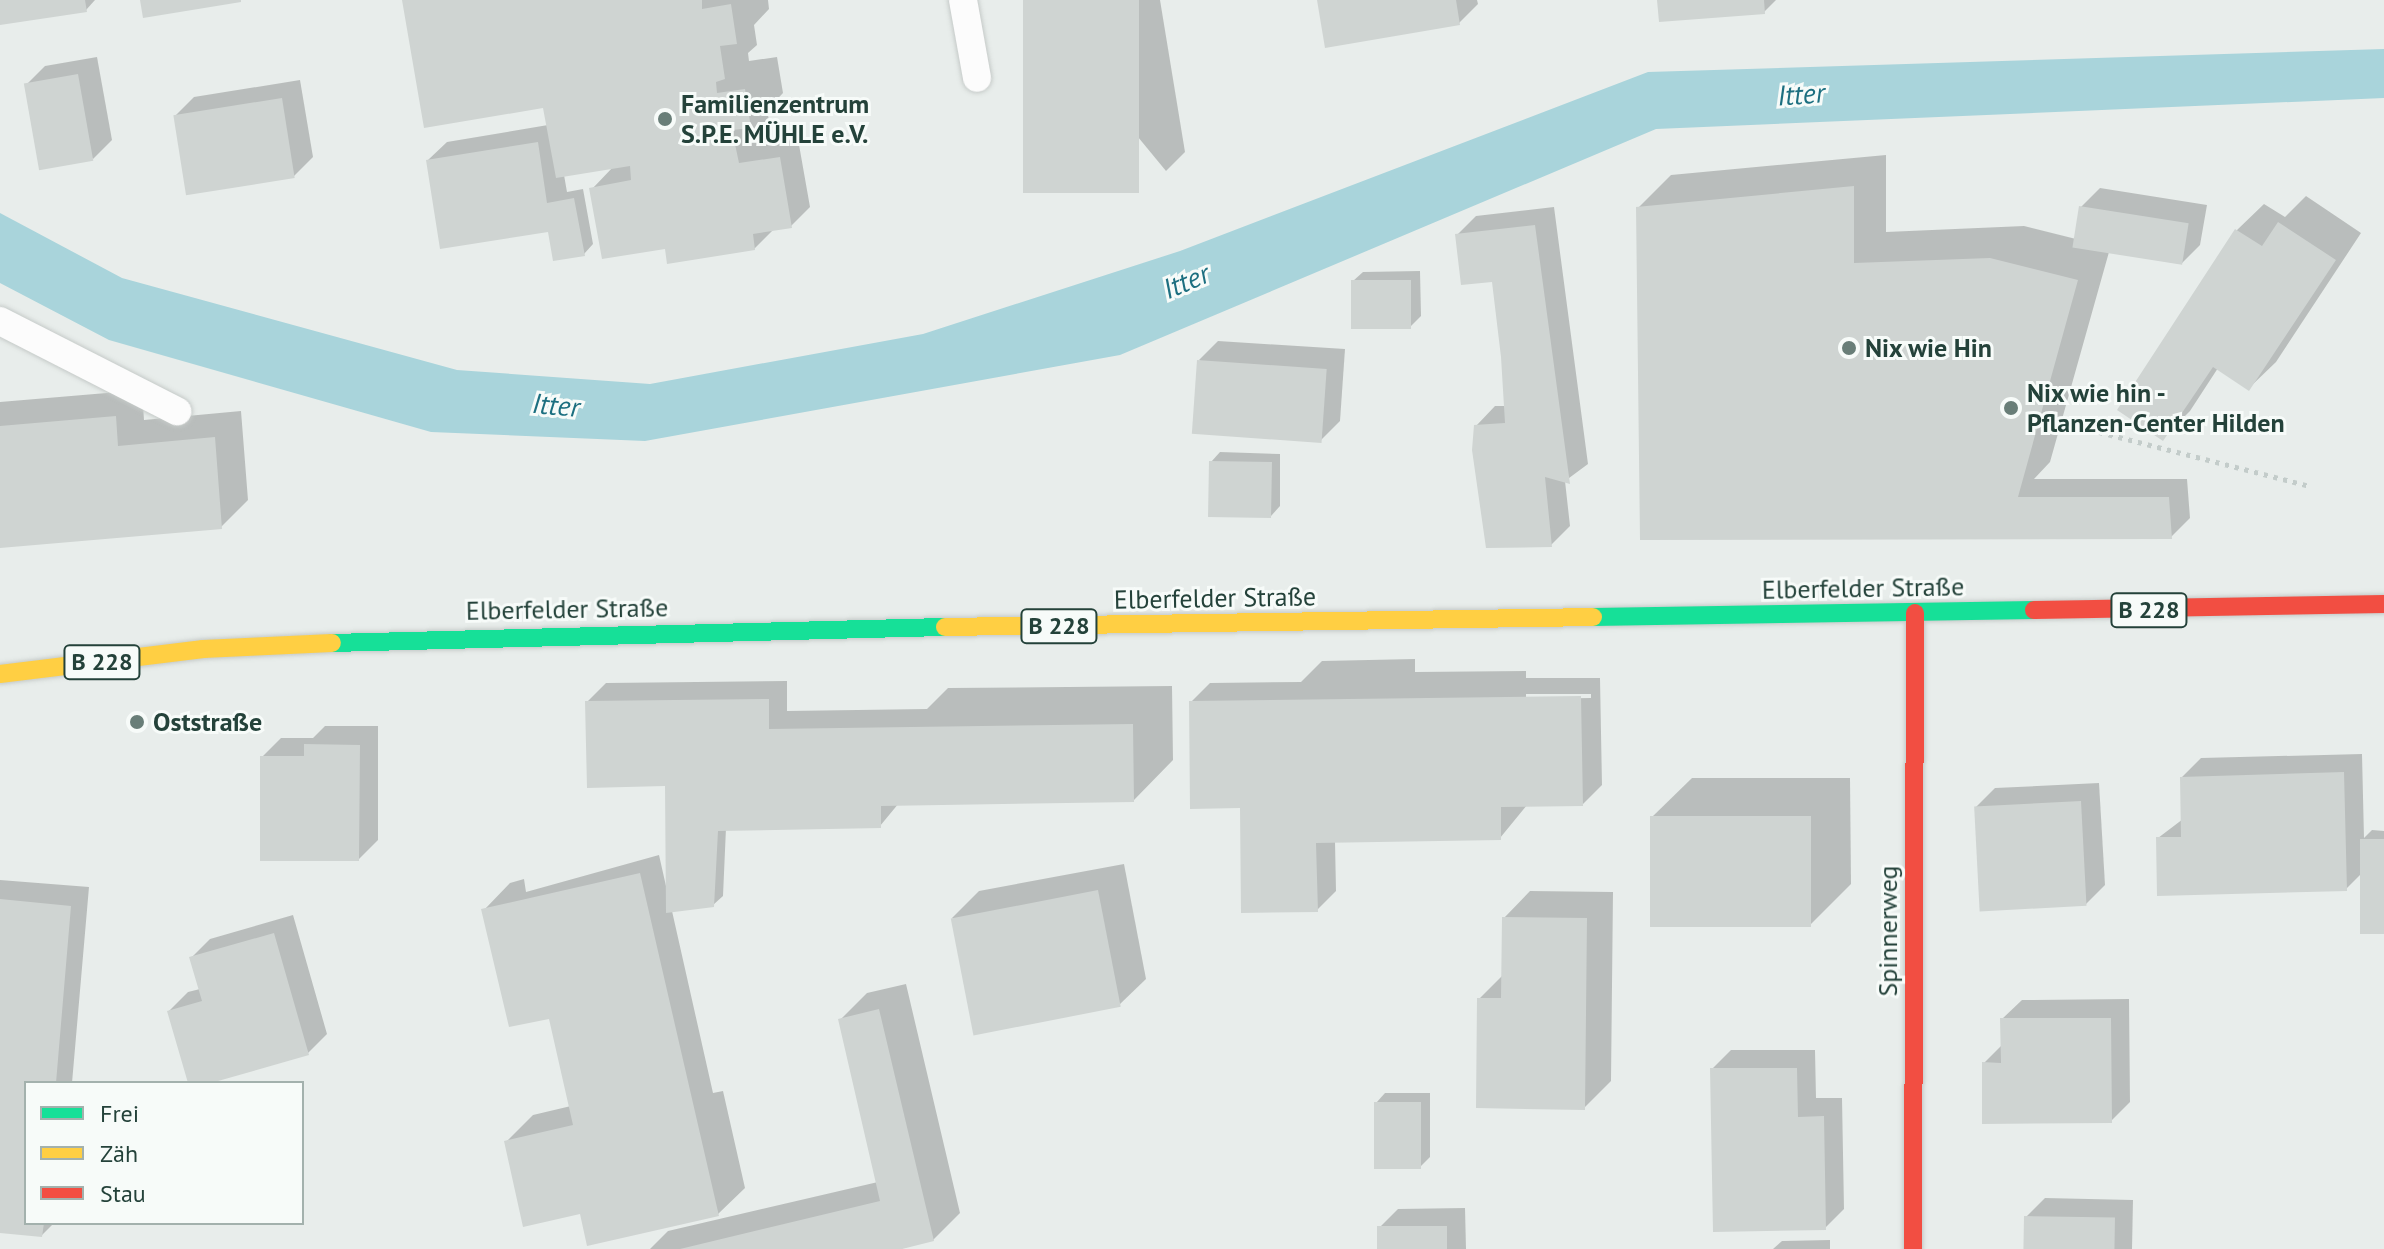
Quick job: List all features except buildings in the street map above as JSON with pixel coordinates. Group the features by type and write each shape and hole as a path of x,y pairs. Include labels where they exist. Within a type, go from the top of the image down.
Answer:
{"main road":[{"name":"Elberfelder Straße","path":"0,674 203,649 484,635 2384,604"},
{"name":"Spinnerweg","path":"1913,1249 1915,613"}],"lane":[{"path":"963,0 977,78"},
{"path":"0,321 177,411"}],"path":[{"path":"2041,417 2309,486"}],"water":[{"name":"Itter","path":"2384,49 2384,98 1656,129 1120,355 645,441 431,432 109,340 0,283 0,213 122,278 457,370 650,384 923,334 1180,251 1648,72"}],"traffic: fast":[{"path":"1593,617 2034,610"},
{"path":"332,643 945,627"}],"traffic: slow":[{"path":"945,627 1593,617"},
{"path":"0,674 203,649 332,643"}],"traffic: jam":[{"path":"2034,610 2384,604"},
{"path":"1913,1249 1915,613"}],"place":[{"name":"Familienzentrum S.P.E. MÜHLE e.V.","path":"665,119"},
{"name":"Nix wie Hin","path":"1849,348"},
{"name":"Nix wie hin - Pflanzen-Center Hilden","path":"2011,408"},
{"name":"Oststraße","path":"137,722"}]}
